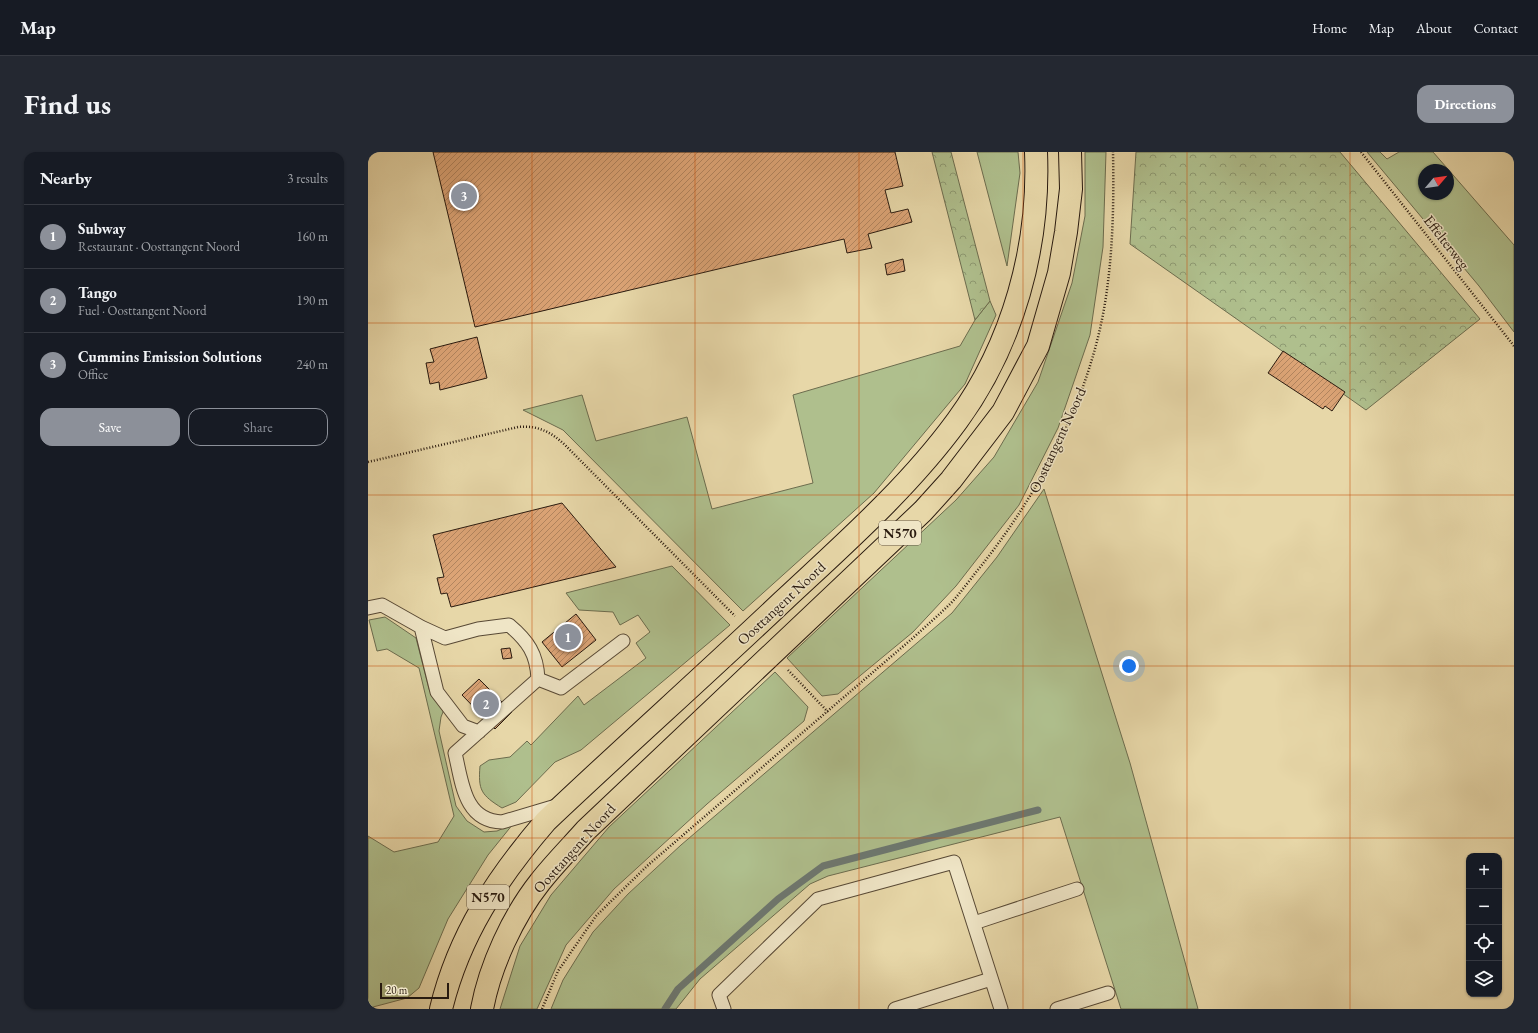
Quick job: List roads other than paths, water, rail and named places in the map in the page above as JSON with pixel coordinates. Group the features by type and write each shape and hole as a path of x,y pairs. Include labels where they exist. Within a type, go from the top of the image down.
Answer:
{"main road":[{"name":"Oosttangent Noord","path":"442,1009 457,959 481,907 523,848 566,803 875,514 911,475 957,420 996,354 1021,289 1033,226 1036,152"},
{"name":"Oosttangent Noord","path":"482,1009 491,975 514,922 539,883 586,830 923,510 952,480 1003,412 1038,346 1059,273 1071,189 1070,152"}],"lane":[{"path":"368,608 382,605 421,627 445,638 478,630 509,625 525,639 537,665 538,679"},
{"path":"421,627 437,692 463,726 479,732"},
{"path":"538,679 561,688 623,641"},
{"path":"538,679 455,754 465,795 472,808 483,817 493,822 502,822 566,803"},
{"path":"724,1009 719,995 818,899 954,862 1002,1009"},
{"path":"974,923 1077,889"},
{"path":"895,1009 992,979"},
{"path":"1057,1009 1108,993"}],"waterway":[{"path":"665,1009 678,989 778,899 823,866 1038,810"}],"place":[{"name":"Cummins Emission Solutions","path":"464,196"},
{"name":"Subway","path":"568,637"},
{"name":"Tango","path":"486,704"}]}
